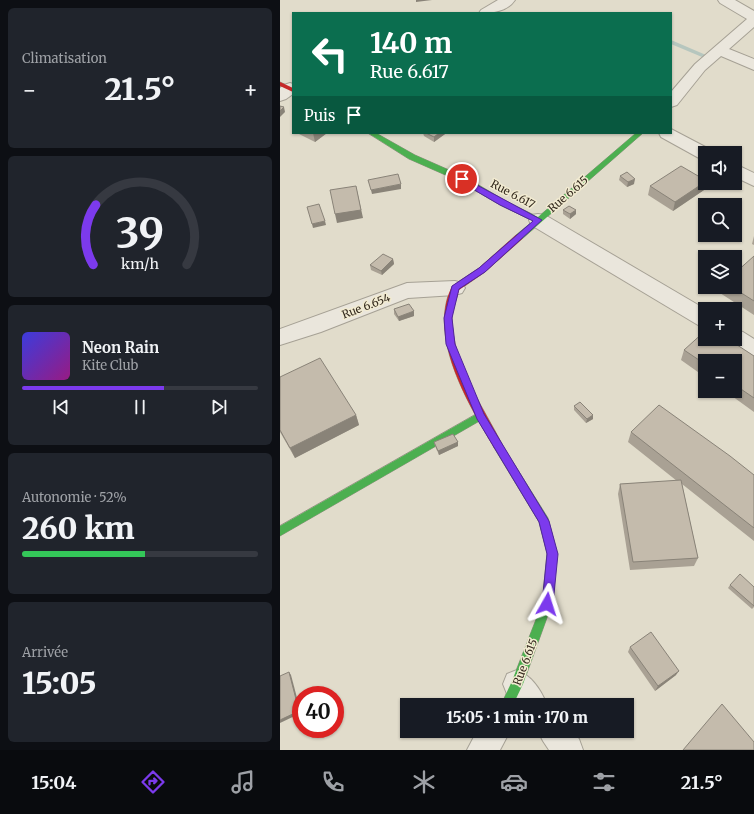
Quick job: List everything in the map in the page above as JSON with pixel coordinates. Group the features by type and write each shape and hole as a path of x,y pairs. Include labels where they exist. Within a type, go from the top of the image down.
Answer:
{"street":[{"path":"725,0 754,17"},
{"path":"488,12 504,3 513,12"},
{"path":"674,94 726,42 754,20"},
{"path":"719,50 754,65"},
{"name":"Rue 6.617","path":"373,134 412,157 462,179 503,203 538,220"},
{"name":"Rue 6.615","path":"519,698 547,604 552,554 544,521 480,416 450,344 448,318 455,288 482,270 639,134"},
{"path":"669,134 698,150"},
{"path":"742,174 754,180"},
{"path":"538,220 698,316"},
{"name":"Rue 6.654","path":"280,337 314,326 407,291 455,288"},
{"path":"742,342 754,350"},
{"path":"280,531 480,416"},
{"path":"482,750 490,738"},
{"path":"559,738 568,750"}],"building":[{"path":"428,134 438,134 434,137"},
{"path":"681,166 698,176 698,187 675,202 650,186"},
{"path":"627,172 635,179 628,182 620,176"},
{"path":"398,174 401,184 371,190 368,180"},
{"path":"356,186 361,210 335,214 330,190"},
{"path":"319,204 325,221 312,224 307,207"},
{"path":"569,206 576,210 570,214 563,210"},
{"path":"383,254 393,259 381,271 370,265"},
{"path":"754,256 754,301 742,293 742,267"},
{"path":"409,304 414,311 398,317 394,309"},
{"path":"698,337 698,346 739,346 754,356 754,398 742,390 742,354 698,354 698,359 684,350"},
{"path":"320,358 356,415 290,448 280,430 280,377"},
{"path":"580,402 593,415 587,419 574,406"},
{"path":"659,405 754,475 754,528 631,432"},
{"path":"453,434 458,442 438,451 434,442"},
{"path":"681,480 698,558 633,562 620,484"},
{"path":"740,574 754,587 754,606 730,585"},
{"path":"651,632 679,671 658,686 630,647"},
{"path":"289,672 293,686 292,714 280,720 280,676"},
{"path":"722,704 754,742 754,750 683,750"}],"waterway":[{"path":"672,42 704,56"}],"traffic: fast":[{"path":"373,134 412,157 462,179 503,203 538,220"},
{"path":"519,237 639,134"},
{"path":"280,531 480,416"},
{"path":"498,446 544,521 552,553 547,604 510,698"}],"traffic: jam":[{"path":"280,84 292,90"},
{"path":"498,446 482,418 458,366 452,349 448,318 455,288 482,270 519,237"}],"route":[{"path":"462,179 503,203 538,220 482,270 455,288 448,318 450,344 480,416 544,521 552,554 547,604"}]}
